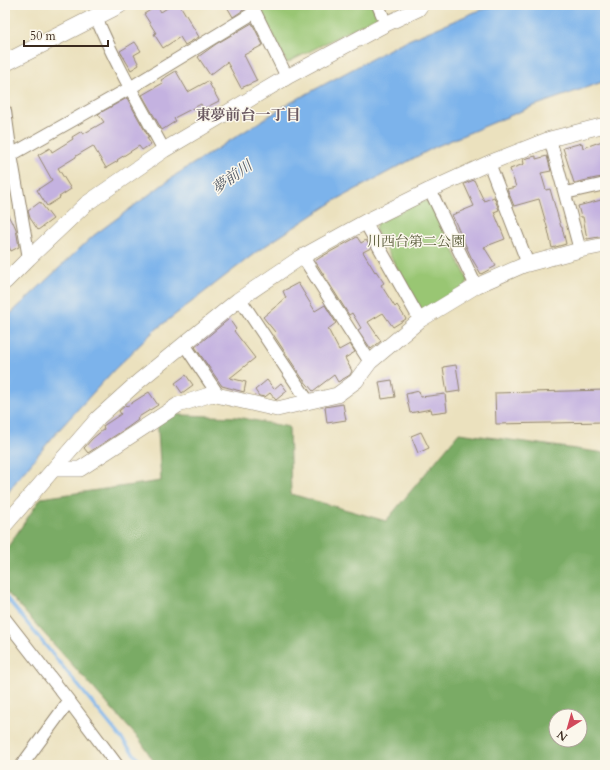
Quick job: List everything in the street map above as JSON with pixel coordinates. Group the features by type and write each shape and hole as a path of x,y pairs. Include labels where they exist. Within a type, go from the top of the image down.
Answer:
{"main road":[{"path":"5,63 119,5"}],"street":[{"path":"378,5 386,24"},
{"path":"5,282 86,204 164,150 288,77 386,24 418,9 421,5"},
{"path":"11,155 130,88 253,9 288,77"},
{"path":"96,17 130,88 164,150"},
{"path":"5,111 29,258"},
{"path":"5,525 98,418 139,381 240,299 303,257 365,222 489,163 550,139 605,125"},
{"path":"550,139 580,250"},
{"path":"489,163 528,264"},
{"path":"565,193 605,184"},
{"path":"430,190 476,286"},
{"path":"365,222 420,320"},
{"path":"55,469 80,469 178,405 212,394 277,409 337,395 356,381 370,362 420,320 476,286 528,264 605,245"},
{"path":"303,257 370,362"},
{"path":"240,299 308,401"},
{"path":"184,344 219,396"},
{"path":"7,627 69,701 117,765"},
{"path":"22,765 69,701"}],"green space":[{"path":"258,5 373,5 378,16 287,63"},
{"name":"川西台第二公園","path":"423,200 431,203 468,280 466,286 426,311 420,309 375,229 377,223"},
{"path":"157,414 237,417 289,427 291,494 386,521 459,433 605,453 605,765 156,765 140,740 5,590 5,551 41,498 161,481"}],"water":[{"name":"夢前川","path":"498,5 605,5 605,81 531,107 435,147 336,200 259,250 154,331 114,370 57,432 17,480 5,497 5,319 93,236 177,174 288,104 399,44 475,12"}],"building":[{"path":"172,5 180,5 199,37 185,45 180,37 163,48 154,34 156,33 144,14 157,6 161,12"},
{"path":"226,5 245,5 245,9 233,17"},
{"path":"252,23 263,45 244,55 257,81 241,88 227,62 210,75 198,57 216,44"},
{"path":"135,42 141,51 134,55 139,65 131,70 120,51"},
{"path":"176,71 188,92 208,81 219,101 203,109 201,104 174,118 176,121 162,130 142,95 163,83 161,80"},
{"path":"127,98 151,144 142,150 139,146 106,168 93,146 76,156 58,168 71,189 47,206 37,190 52,180 38,155 50,148 52,152 73,139 72,137 82,131 83,134 104,122 98,114"},
{"path":"605,140 605,177 574,183 563,148 582,143 583,148"},
{"path":"536,156 536,159 547,156 551,171 541,173 546,190 550,189 566,244 552,248 539,199 514,206 507,189 516,187 510,169 524,164 523,159"},
{"path":"474,180 484,201 494,197 499,210 494,212 505,239 484,247 496,266 481,274 471,257 452,215 474,206 464,184"},
{"path":"605,199 605,236 587,239 583,217 581,217 578,206"},
{"path":"40,202 53,219 38,230 30,218 28,211"},
{"path":"5,209 16,229 19,247 11,251 5,238"},
{"path":"357,237 361,243 366,240 371,248 363,252 375,272 376,271 384,283 381,285 395,307 397,305 406,319 393,327 383,313 368,322 381,341 371,349 358,330 361,328 352,313 349,315 315,261"},
{"path":"298,283 315,311 325,305 336,323 328,329 339,350 350,344 355,352 345,358 352,371 350,375 338,382 334,375 313,391 302,378 273,334 275,332 263,317 286,298 283,291"},
{"path":"229,319 236,329 234,331 255,358 230,378 246,382 244,392 222,386 195,347"},
{"path":"456,365 460,391 447,393 443,367"},
{"path":"186,375 193,385 182,393 175,383"},
{"path":"267,380 274,389 281,383 287,391 276,400 270,393 265,397 259,396 255,390"},
{"path":"392,380 395,397 382,399 379,382"},
{"path":"605,390 605,422 496,424 495,393"},
{"path":"419,391 421,397 445,394 447,411 432,413 431,409 410,413 406,394"},
{"path":"149,392 158,405 137,418 138,420 127,428 88,453 84,448 104,429 103,426 121,414 119,411 126,405 127,406"},
{"path":"343,404 346,420 327,423 325,407"},
{"path":"421,432 429,448 418,453 411,436"}],"waterway":[{"path":"5,596 143,765"}],"district":[{"name":"東夢前台一丁目","path":"248,115"}]}
